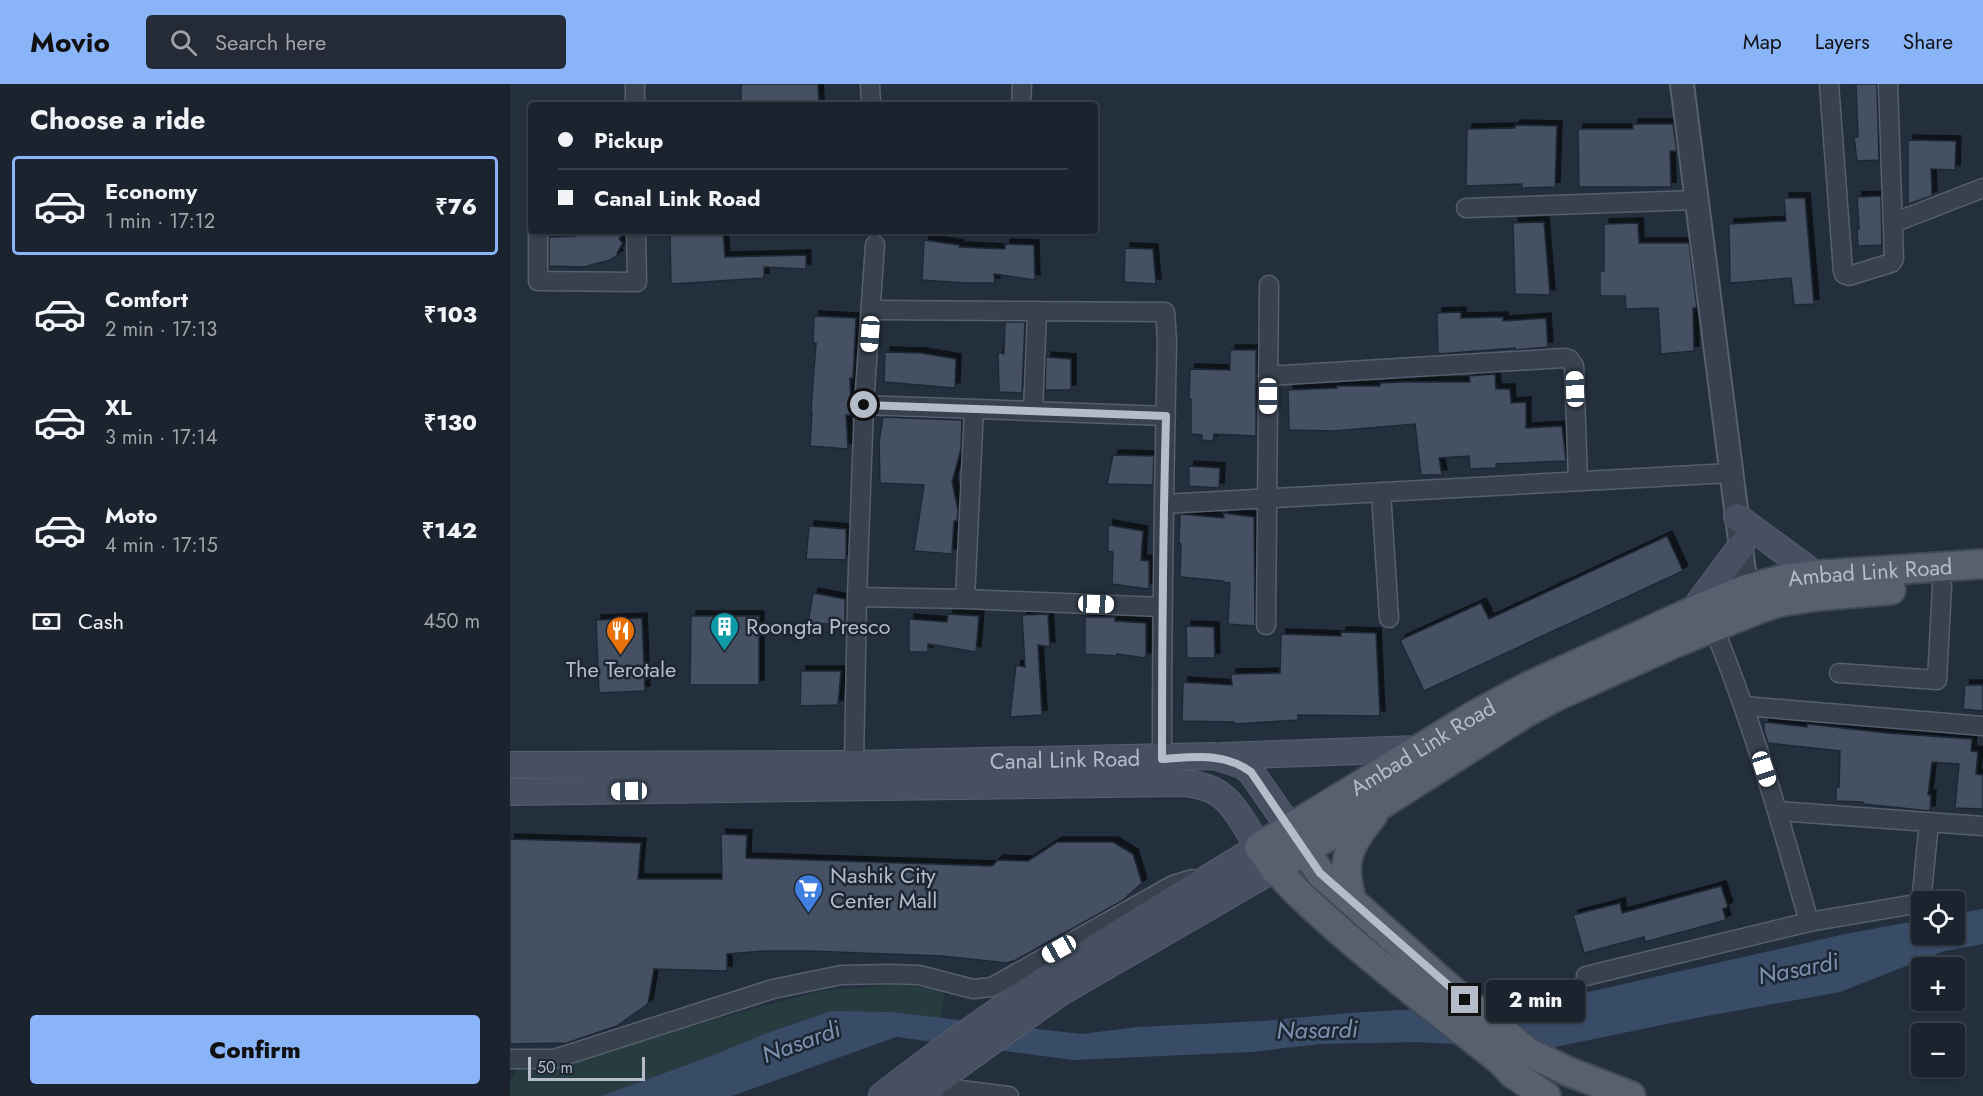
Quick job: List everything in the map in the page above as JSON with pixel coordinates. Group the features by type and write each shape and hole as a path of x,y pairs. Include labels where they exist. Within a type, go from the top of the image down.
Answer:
{"main road":[{"path":"1737,517 1816,575"},
{"path":"1703,615 1741,546"},
{"name":"Ambad Link Road","path":"922,1083 953,1069 1058,994 1298,839 1419,749 1525,688 1703,615 1748,601 1784,579 1983,564"},
{"name":"Ambad Link Road","path":"1748,601 1780,602 1819,596 1983,583"},
{"name":"Ambad Link Road","path":"1298,839 1382,804 1533,708 1600,676 1703,615"},
{"path":"1214,756 1419,749"},
{"name":"Canal Link Road","path":"510,765 854,764 1162,759 1214,756 1242,765 1251,772 1320,873 1352,901 1437,995 1517,1072 1546,1096"},
{"name":"Canal Link Road","path":"510,792 1188,783 1219,792 1267,858 1295,892 1312,907 1437,995"},
{"path":"1352,901 1345,870 1351,848 1360,830 1382,804"},
{"name":"Ambad Link Road","path":"922,1083 1028,990 1158,902 1214,875 1267,858"},
{"name":"Canal Link Road","path":"1517,1072 1567,1071 1631,1096"},
{"path":"882,1096 922,1083"}],"street":[{"path":"635,84 635,102"},
{"path":"870,84 871,102"},
{"path":"1021,102 1022,84"},
{"path":"1682,84 1748,601"},
{"path":"1829,84 1844,274 1849,276 1892,262 1894,256 1888,84"},
{"path":"1893,223 1983,188"},
{"path":"1466,208 1696,200"},
{"path":"538,234 538,281 637,282 636,234"},
{"path":"854,764 864,405 875,245"},
{"path":"1266,625 1269,285"},
{"path":"872,310 1166,312 1161,607 1162,759"},
{"path":"1033,411 1037,311"},
{"path":"1268,376 1569,359 1574,366 1578,481"},
{"path":"864,405 1166,416"},
{"path":"965,599 974,409"},
{"path":"1164,504 1731,472"},
{"path":"1381,492 1389,618"},
{"path":"1839,673 1936,680 1942,586"},
{"path":"857,597 1161,607"},
{"path":"1703,615 1744,706 1778,811 1809,922"},
{"path":"1744,706 1983,726"},
{"path":"1778,811 1983,826"},
{"path":"1586,976 1809,922 1921,903 1929,822"},
{"path":"510,1059 554,1059 773,989 842,975 919,975 973,989 992,987 1158,902"},
{"path":"922,1083 968,1094 1009,1096"}],"green space":[{"path":"903,984 944,992 941,1018 891,1012 831,1011 601,1096 510,1096 510,1082 519,1068 574,1058 820,991"}],"water":[{"name":"Nasardi","path":"1983,909 1983,944 1944,951 1929,957 1911,957 1911,964 1840,992 1545,1049 1417,1042 1320,1044 1251,1052 1073,1060 896,1037 732,1096 601,1096 831,1011 891,1012 1082,1034 1137,1027 1544,1002 1845,934 1911,922 1911,945 1965,945 1965,912"}],"building":[{"path":"741,84 818,84 819,102 741,102"},
{"path":"1856,84 1877,84 1879,160 1857,161 1854,137 1858,137"},
{"path":"1633,124 1673,124 1677,151 1670,151 1671,187 1579,187 1578,129 1633,129"},
{"path":"1515,125 1557,126 1555,187 1522,188 1522,184 1466,186 1467,129 1515,128"},
{"path":"1908,140 1956,141 1955,170 1931,169 1932,196 1908,204"},
{"path":"1881,196 1882,245 1858,246 1857,197"},
{"path":"1784,198 1805,198 1814,304 1794,305 1791,278 1730,283 1729,224 1786,221"},
{"path":"1544,222 1550,295 1515,294 1513,223"},
{"path":"1638,223 1639,243 1689,243 1697,308 1693,308 1694,351 1661,354 1658,308 1626,309 1625,296 1600,296 1600,271 1604,271 1604,224"},
{"path":"576,234 623,234 619,239 623,243 618,255 610,260 584,267 549,266 549,237 576,236"},
{"path":"670,234 723,234 725,257 806,255 806,269 764,267 764,278 671,284"},
{"path":"924,240 959,245 959,247 1005,249 1005,244 1034,245 1035,280 994,274 995,283 922,280"},
{"path":"1125,248 1153,249 1156,284 1124,282"},
{"path":"1461,312 1461,318 1503,317 1503,321 1546,318 1548,347 1438,354 1437,313"},
{"path":"814,316 856,318 853,378 850,378 851,415 846,415 848,449 810,446 816,343 813,343"},
{"path":"1005,322 1025,322 1022,393 999,392 998,352 1004,354"},
{"path":"1230,350 1256,350 1256,436 1214,434 1213,441 1202,440 1202,435 1191,434 1190,369 1230,370"},
{"path":"885,352 921,353 956,359 955,388 884,382"},
{"path":"1046,357 1071,359 1071,390 1045,390"},
{"path":"1495,374 1496,389 1510,389 1511,403 1526,402 1526,428 1562,426 1566,461 1496,464 1496,468 1470,469 1469,456 1439,458 1442,475 1421,475 1415,424 1334,431 1289,430 1288,390 1337,388 1337,386 1380,386 1380,383 1470,382 1469,376"},
{"path":"883,417 962,420 961,449 952,482 958,510 957,521 954,521 952,554 914,551 924,485 880,483 879,442"},
{"path":"1113,455 1154,456 1153,485 1107,484"},
{"path":"1189,466 1220,468 1219,488 1189,486"},
{"path":"1223,513 1254,517 1255,626 1228,624 1230,583 1180,577 1180,514 1224,518"},
{"path":"1108,525 1143,531 1141,560 1149,561 1149,589 1112,584 1113,552 1108,551"},
{"path":"809,526 846,529 846,560 806,559"},
{"path":"1667,536 1683,571 1424,691 1400,640 1481,603 1489,619"},
{"path":"813,593 845,599 845,625 808,623"},
{"path":"948,614 979,616 976,652 928,644 928,652 909,652 909,619 947,622"},
{"path":"1048,614 1050,647 1038,645 1042,715 1010,717 1016,665 1025,667 1022,615"},
{"name":"Roongta Presco","path":"691,616 759,616 759,685 690,685"},
{"path":"1085,617 1115,617 1115,621 1146,623 1146,658 1117,654 1117,656 1085,654"},
{"name":"The Terotale","path":"642,618 645,691 599,693 596,620"},
{"path":"1186,626 1214,627 1215,658 1187,658"},
{"path":"1341,632 1376,633 1380,716 1298,715 1298,720 1235,724 1234,722 1182,721 1183,682 1232,685 1231,674 1280,673 1281,634 1341,636"},
{"path":"801,671 841,671 838,705 800,706"},
{"path":"1965,685 1983,685 1983,711 1963,709"},
{"path":"1764,722 1972,739 1971,751 1978,752 1976,774 1983,775 1983,809 1955,808 1959,764 1932,762 1928,795 1931,795 1930,811 1864,804 1863,802 1836,801 1836,787 1839,787 1840,751 1768,743"},
{"path":"721,834 747,835 746,858 992,866 998,860 1028,861 1057,842 1113,842 1133,854 1142,883 1122,901 1007,963 942,956 809,951 727,954 727,971 654,969 648,1004 617,1026 567,1043 510,1044 510,839 641,843 638,879 722,879"},
{"path":"1721,886 1728,907 1723,909 1726,920 1645,942 1644,937 1584,953 1573,915 1620,903 1622,913"}],"place":[{"name":"Roongta Presco","path":"725,652"},
{"name":"The Terotale","path":"621,656"},
{"name":"Nashik City Center Mall","path":"809,914"}],"route":[{"path":"864,405 1166,416 1161,607 1162,759 1214,756 1242,765 1251,772 1320,873 1465,1000"}]}
